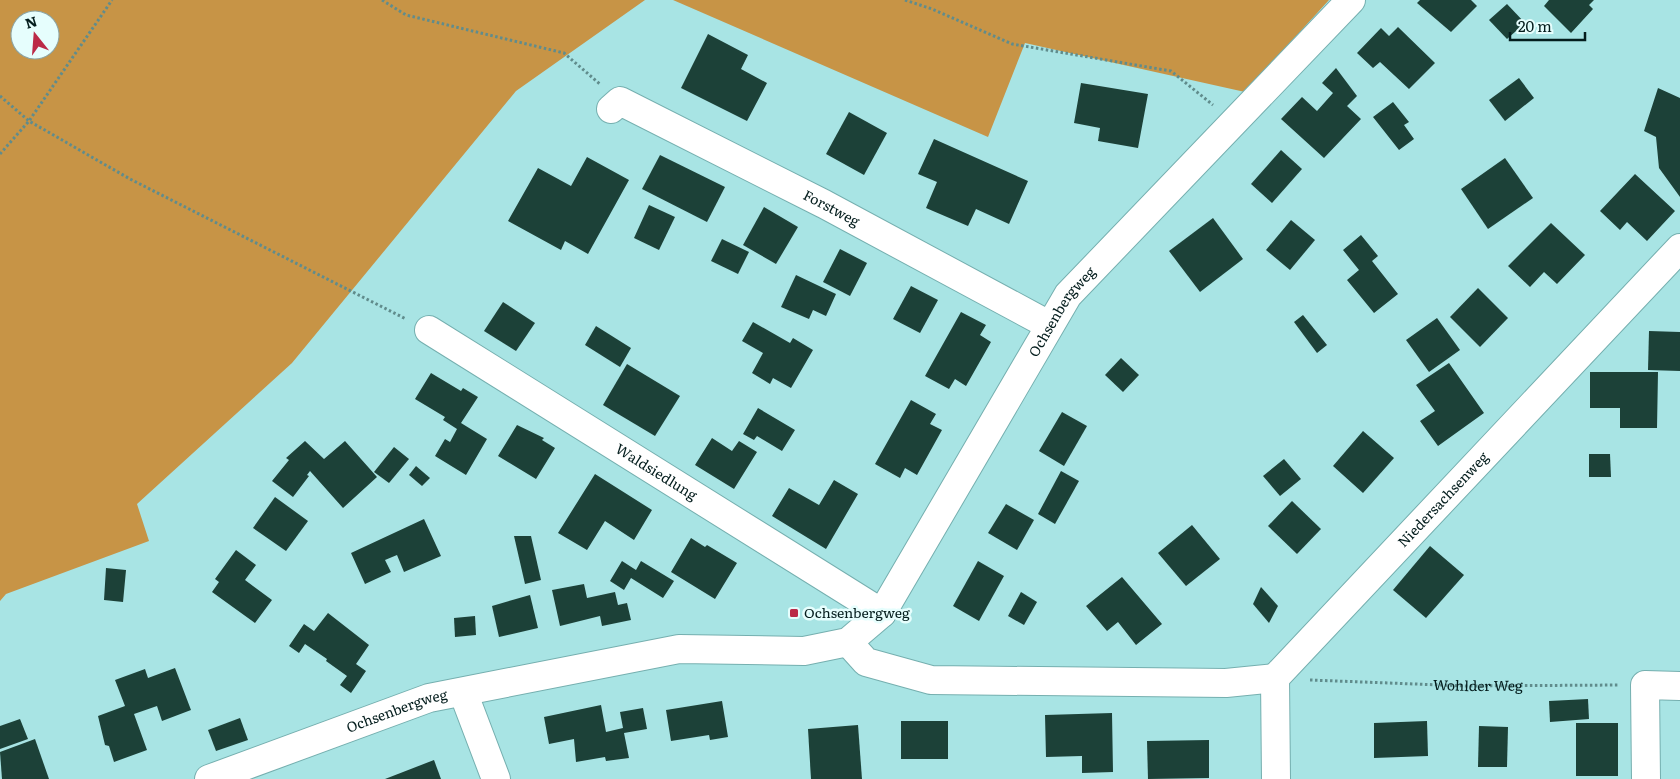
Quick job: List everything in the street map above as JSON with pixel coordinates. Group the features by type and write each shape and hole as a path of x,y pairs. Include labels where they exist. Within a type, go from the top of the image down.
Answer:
{"street":[{"name":"Ochsenbergweg","path":"209,779 429,698 679,649 804,651 848,642 882,613 1068,295 1351,0"},
{"name":"Forstweg","path":"616,105 824,204 1049,325"},
{"name":"Niedersachsenweg","path":"1275,678 1680,248"},
{"name":"Waldsiedlung","path":"429,330 882,613"},
{"path":"848,642 866,662 931,680 1226,683 1275,678 1276,779"},
{"path":"1646,779 1645,685 1680,686"},
{"path":"463,692 496,779"}],"path":[{"path":"0,154 29,121 112,0"},
{"path":"382,0 406,15 564,53 616,105"},
{"path":"904,0 932,9 1012,44 1171,72 1235,123"},
{"path":"0,96 29,121 130,179 429,330"},
{"name":"Wohlder Weg","path":"1275,678 1467,686 1645,685"}],"shaded area":[{"path":"0,0 645,0 516,91 292,363 137,504 149,541 6,594 0,601"},
{"path":"673,0 1329,0 1245,92 1025,43 988,137"}],"building":[{"path":"1420,0 1471,0 1477,6 1451,32 1417,3"},
{"path":"1549,0 1594,0 1589,5 1593,9 1571,33 1544,6"},
{"path":"1507,4 1525,23 1507,39 1489,20"},
{"path":"1398,27 1435,63 1409,89 1380,62 1373,68 1357,53 1381,28 1389,36"},
{"path":"708,34 748,55 741,69 767,83 747,121 681,88"},
{"path":"1336,68 1357,96 1347,106 1361,119 1324,158 1281,119 1302,97 1317,111 1333,93 1322,83"},
{"path":"1519,78 1534,98 1505,121 1489,100"},
{"path":"1081,83 1148,94 1138,148 1098,141 1100,128 1074,123"},
{"path":"1658,88 1680,98 1680,197 1659,168 1656,137 1644,131"},
{"path":"1393,102 1409,122 1404,125 1414,139 1399,150 1373,117"},
{"path":"849,112 887,133 864,175 826,154"},
{"path":"934,139 1028,181 1009,224 976,209 968,226 926,208 937,182 918,174"},
{"path":"1281,150 1302,169 1272,203 1251,184"},
{"path":"660,155 725,187 707,222 642,189"},
{"path":"587,157 629,180 588,254 565,241 561,250 508,221 538,168 571,186"},
{"path":"1505,158 1533,198 1488,229 1461,189"},
{"path":"1635,174 1675,211 1647,241 1627,222 1620,230 1600,211"},
{"path":"649,205 675,217 659,250 634,238"},
{"path":"764,207 798,227 776,264 743,245"},
{"path":"1213,218 1243,259 1200,292 1169,251"},
{"path":"1291,220 1315,240 1290,270 1266,250"},
{"path":"1551,223 1585,255 1557,284 1544,272 1530,287 1508,266"},
{"path":"1361,235 1378,256 1372,261 1398,294 1374,313 1347,280 1359,270 1343,250"},
{"path":"722,239 749,252 738,274 711,261"},
{"path":"840,249 867,263 850,296 823,282"},
{"path":"796,275 836,294 826,316 813,310 809,319 781,307"},
{"path":"911,286 938,300 920,333 893,319"},
{"path":"1478,288 1508,318 1480,347 1450,317"},
{"path":"503,302 535,323 516,351 484,331"},
{"path":"961,312 986,325 980,335 991,342 966,386 955,379 949,389 925,376"},
{"path":"1303,315 1327,345 1317,353 1294,322"},
{"path":"1437,318 1460,350 1429,372 1406,340"},
{"path":"753,322 790,343 793,338 813,350 791,388 773,378 770,384 752,373 763,353 742,341"},
{"path":"596,326 631,348 620,367 585,345"},
{"path":"1649,331 1680,332 1680,371 1648,370"},
{"path":"1121,358 1139,375 1123,392 1105,375"},
{"path":"1449,363 1484,413 1438,446 1420,421 1435,411 1416,385"},
{"path":"627,364 680,396 655,436 603,405"},
{"path":"1590,372 1658,372 1657,428 1620,428 1620,408 1590,408"},
{"path":"431,373 461,391 463,388 478,397 461,423 487,439 466,475 435,456 445,439 450,442 457,429 443,420 445,417 415,399"},
{"path":"911,400 936,414 930,424 942,430 917,475 905,468 900,478 875,464"},
{"path":"758,408 795,430 782,451 757,436 754,440 743,434"},
{"path":"1062,412 1087,426 1064,466 1039,451"},
{"path":"517,425 544,438 542,440 555,448 536,479 498,456"},
{"path":"1363,431 1394,458 1363,493 1333,466"},
{"path":"712,438 732,451 739,441 757,452 734,489 695,465"},
{"path":"305,441 324,459 345,441 377,477 343,508 310,471 307,475 309,476 293,497 272,481 289,460 286,458"},
{"path":"394,447 409,459 389,483 374,472"},
{"path":"1589,454 1610,454 1611,477 1589,477"},
{"path":"1284,459 1301,479 1280,496 1263,476"},
{"path":"416,466 430,478 422,486 409,475"},
{"path":"1061,471 1079,481 1055,524 1038,514"},
{"path":"595,474 652,510 634,540 605,521 587,550 558,533"},
{"path":"834,480 858,494 826,549 772,516 789,488 819,505"},
{"path":"275,497 308,521 286,551 253,528"},
{"path":"1292,501 1321,529 1297,554 1268,526"},
{"path":"1006,504 1034,520 1017,550 988,533"},
{"path":"424,519 441,556 404,572 397,555 385,560 391,572 365,584 351,553"},
{"path":"1192,525 1220,559 1186,586 1158,553"},
{"path":"514,536 531,536 541,580 525,584"},
{"path":"691,538 737,563 715,599 671,572"},
{"path":"1430,546 1464,575 1426,618 1393,590"},
{"path":"236,550 256,565 245,580 272,600 255,623 212,592 219,582 215,579"},
{"path":"622,561 636,570 641,561 674,581 663,598 631,578 624,590 610,581"},
{"path":"978,561 1004,576 979,621 953,606"},
{"path":"106,568 126,570 123,602 104,600"},
{"path":"1122,577 1162,624 1136,645 1118,622 1107,631 1086,606"},
{"path":"584,584 587,598 615,592 618,605 627,603 631,620 602,626 600,616 560,626 552,590"},
{"path":"1261,587 1278,606 1269,623 1253,604"},
{"path":"1021,592 1037,602 1024,625 1008,616"},
{"path":"530,595 538,628 499,637 492,606"},
{"path":"328,613 369,645 356,664 366,671 351,693 340,685 347,676 326,661 327,659 305,644 299,653 289,646 304,624 314,631"},
{"path":"475,616 476,635 455,637 454,618"},
{"path":"175,668 191,710 162,721 157,706 134,714 147,750 114,762 109,746 105,745 98,716 125,706 115,680 145,669 148,678"},
{"path":"1588,699 1589,719 1550,722 1549,701"},
{"path":"722,701 728,737 710,740 709,735 671,741 666,710"},
{"path":"601,705 606,732 623,728 620,712 643,708 647,729 624,733 629,758 606,761 605,757 576,762 574,739 549,744 544,717"},
{"path":"1112,713 1113,772 1082,773 1082,756 1046,757 1045,715"},
{"path":"240,718 248,740 216,751 208,730"},
{"path":"20,719 28,739 0,749 0,726"},
{"path":"901,721 948,721 948,759 901,759"},
{"path":"1427,721 1428,756 1374,758 1374,723"},
{"path":"1576,723 1618,723 1618,776 1576,776"},
{"path":"858,725 862,779 811,779 808,729"},
{"path":"1479,726 1508,727 1507,767 1478,767"},
{"path":"35,739 49,779 2,779 0,752"},
{"path":"1209,740 1209,778 1148,779 1147,741"},
{"path":"434,760 441,779 385,779"}],"place":[{"name":"Ochsenbergweg","path":"794,613"}]}
